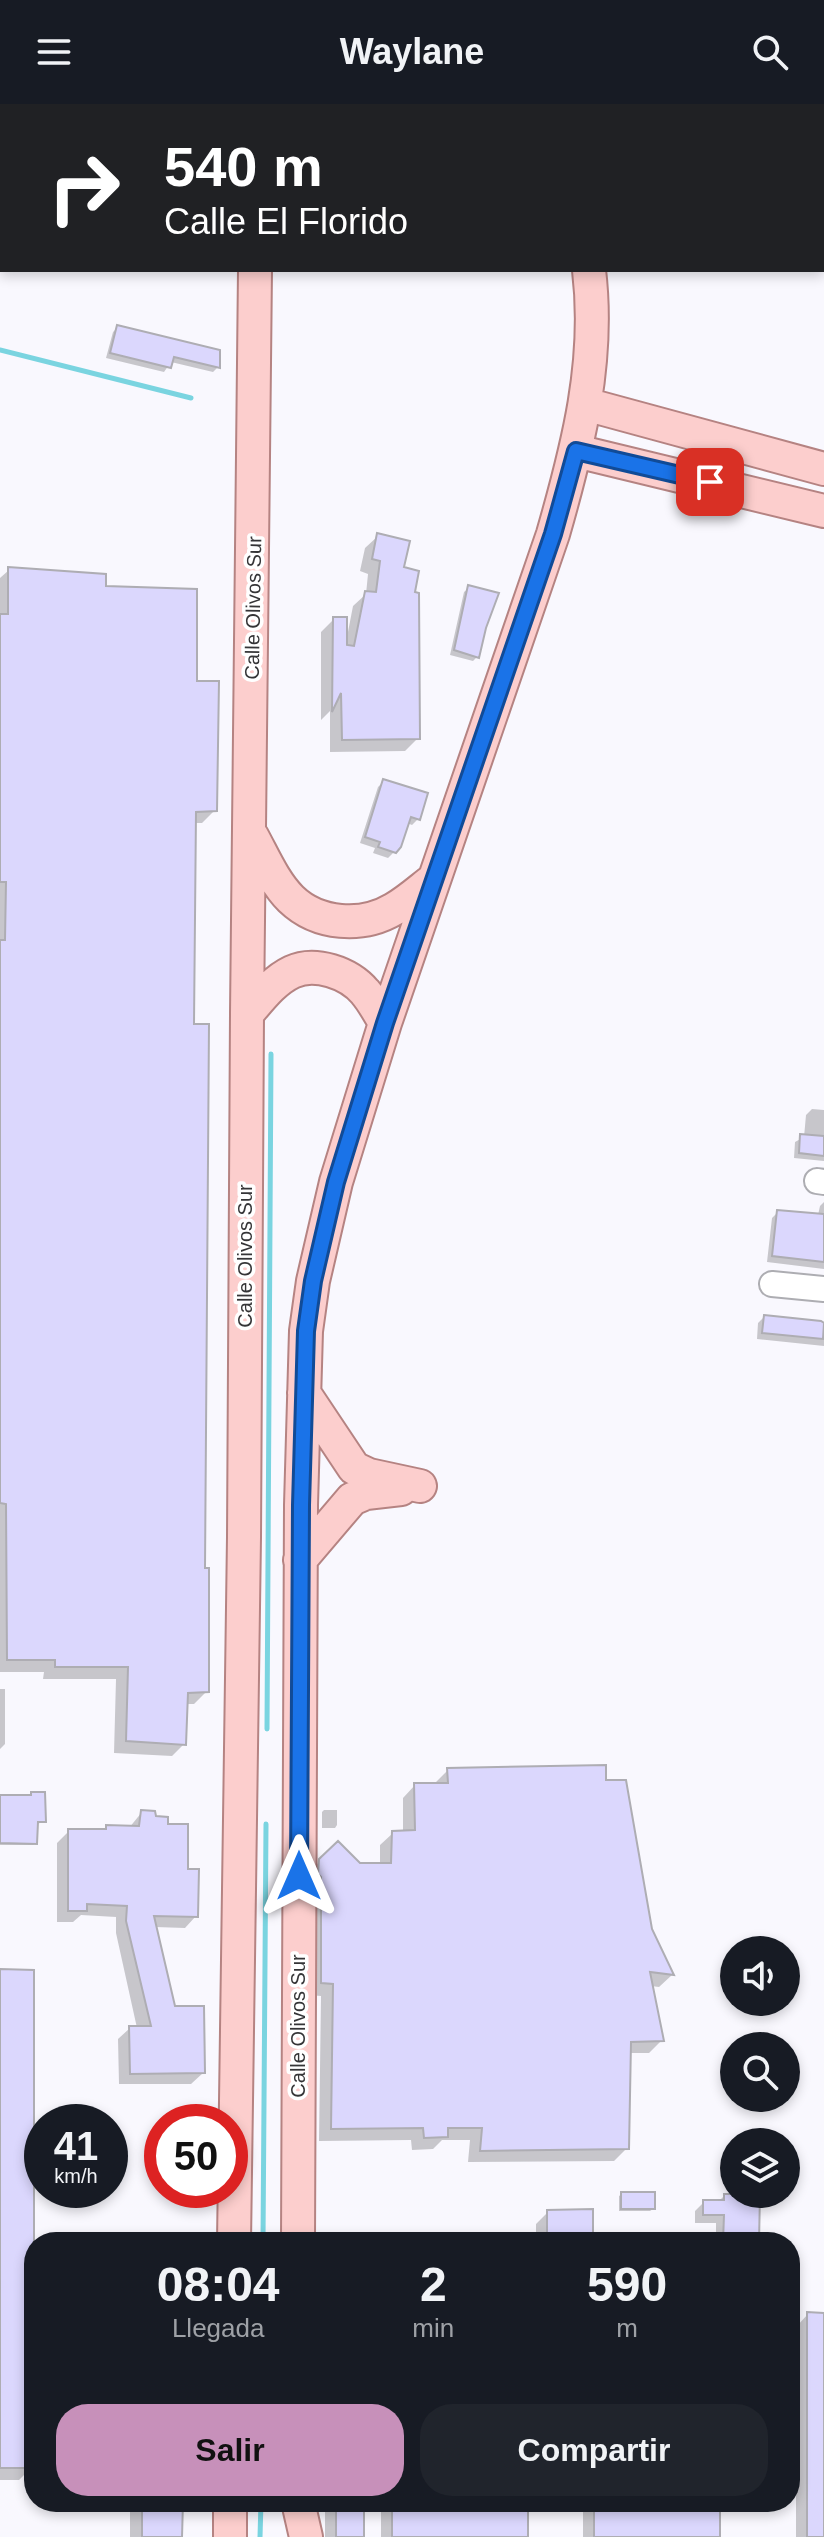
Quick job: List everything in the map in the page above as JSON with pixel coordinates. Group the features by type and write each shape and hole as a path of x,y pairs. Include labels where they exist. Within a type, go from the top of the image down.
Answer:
{"main road":[{"name":"Calle Olivos Sur","path":"234,2232 244,1599 255,272"},
{"name":"Calle Olivos Sur","path":"298,2232 300,1560 306,1331 322,1233 385,1023 553,534 576,451 592,355 594,306 589,272"},
{"path":"585,404 824,469"},
{"path":"576,451 824,511"},
{"path":"250,834 276,881 293,901 317,915 349,923 370,920 393,910 433,880"},
{"path":"247,1014 272,986 294,971 318,968 335,971 353,980 365,992 385,1023"},
{"path":"300,1560 353,1483 304,1393"},
{"path":"230,2512 230,2537"},
{"path":"296,2537 297,2512"},
{"path":"300,2512 306,2537"}],"street":[{"path":"772,1284 824,1289"}],"building":[{"path":"117,325 220,350 220,368 174,357 171,368 110,353"},
{"path":"377,533 410,541 404,567 419,571 415,592 419,593 420,739 342,740 341,693 332,712 333,617 347,617 347,645 354,646 365,591 376,592 380,561 372,559"},
{"path":"8,567 106,574 106,586 197,589 197,681 219,681 217,811 196,812 194,1024 209,1024 205,1568 209,1568 209,1692 188,1693 186,1745 126,1741 128,1667 55,1667 55,1660 7,1660 6,1504 0,1503 0,940 5,940 6,882 0,882 0,614 8,614"},
{"path":"468,585 499,593 479,658 454,650"},
{"path":"383,779 428,793 420,820 411,817 396,853 378,847 380,842 365,837"},
{"path":"800,1134 824,1136 824,1156 799,1153"},
{"path":"777,1210 824,1214 824,1262 772,1256"},
{"path":"764,1315 821,1321 824,1323 823,1339 762,1333"},
{"path":"606,1765 606,1780 626,1780 652,1929 674,1975 650,1972 664,2041 631,2042 629,2149 480,2151 482,2128 448,2128 448,2137 424,2138 423,2128 331,2129 333,1984 321,1983 319,1859 338,1841 360,1863 391,1863 392,1831 415,1830 414,1783 448,1783 447,1768"},
{"path":"31,1792 45,1792 46,1822 38,1822 37,1844 0,1843 0,1795 31,1795"},
{"path":"141,1810 155,1811 156,1816 168,1817 168,1824 188,1824 188,1869 199,1869 198,1917 154,1916 175,2006 204,2006 205,2073 130,2074 129,2026 151,2026 126,1921 127,1906 87,1904 87,1911 68,1911 68,1829 139,1826"},
{"path":"0,1969 34,1970 34,2104 24,2104 24,2208 34,2208 34,2232 24,2232 24,2468 0,2468"},
{"path":"621,2192 655,2192 655,2209 621,2209"},
{"path":"703,2200 720,2200 720,2208 760,2208 759,2232 723,2232 724,2215 703,2215"},
{"path":"593,2209 593,2232 547,2232 547,2210"},
{"path":"807,2312 824,2313 824,2537 807,2537"},
{"path":"142,2512 183,2512 182,2537 142,2537"},
{"path":"336,2512 364,2512 364,2537 336,2537"},
{"path":"392,2512 528,2512 528,2537 392,2537"},
{"path":"594,2512 720,2512 720,2537 594,2537"}],"waterway":[{"path":"0,350 191,398"},
{"path":"267,1729 271,1054"},
{"path":"263,2232 266,1824"},
{"path":"260,2537 261,2512"}],"route":[{"path":"299,1876 301,1505 306,1331 322,1233 336,1182 385,1023 553,534 576,451 710,482"}]}
